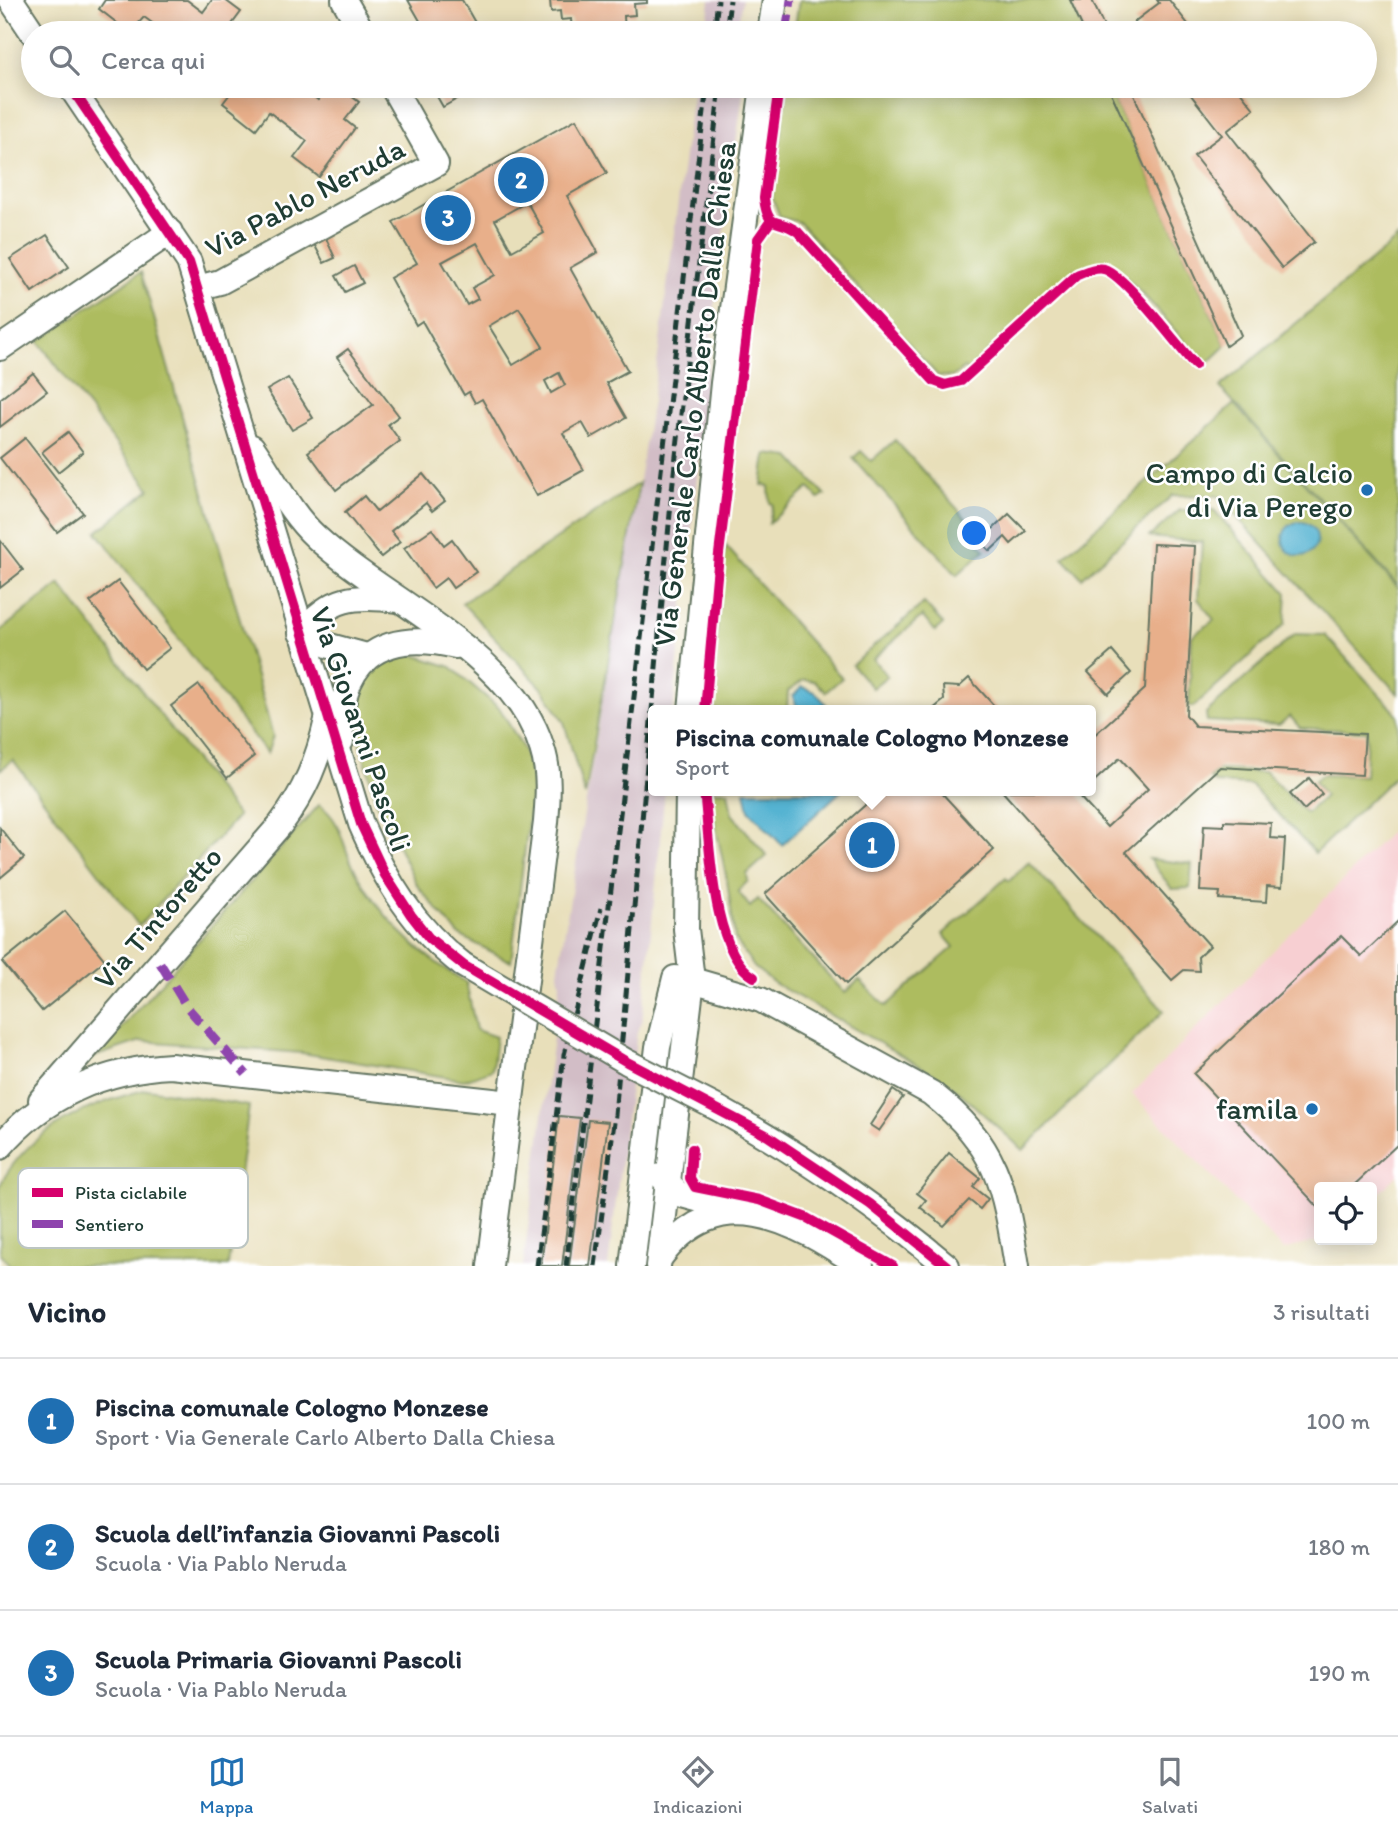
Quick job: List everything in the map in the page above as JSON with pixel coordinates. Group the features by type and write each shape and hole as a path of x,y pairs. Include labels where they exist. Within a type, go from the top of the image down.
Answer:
{"street":[{"path":"11,0 25,21"},
{"path":"344,0 356,21"},
{"path":"772,21 775,0"},
{"name":"Via Giovanni Pascoli","path":"77,98 188,261 361,824 385,875 419,927 463,965 627,1062 719,1109 821,1170 892,1221 947,1266"},
{"name":"Via Pablo Neruda","path":"197,288 219,282 436,164 399,98"},
{"name":"Via Generale Carlo Alberto Dalla Chiesa","path":"691,705 723,383 761,98"},
{"path":"0,348 170,232"},
{"name":"Via Giovanni Pascoli","path":"239,429 268,469 286,504 301,522 318,539 463,648 515,696 536,730 547,768 545,822 490,1266"},
{"name":"Via Giovanni Pascoli","path":"301,634 317,613 339,600 366,597 400,600"},
{"name":"Via Giovanni Pascoli","path":"301,634 330,646 367,656"},
{"path":"342,766 340,719 343,694 367,656 410,641 432,641 463,648"},
{"name":"Via Tintoretto","path":"3,1144 280,825 311,777 327,719"},
{"path":"658,1263 669,1187 686,929 688,796"},
{"path":"632,1266 658,1047 682,986"},
{"path":"682,986 761,1000 931,1093 953,1111 981,1140 997,1172 1004,1191 1017,1266"},
{"name":"Via Tintoretto","path":"3,1144 41,1108 78,1087 151,1066 184,1067 511,1103"},
{"path":"645,1152 669,1187 687,1198 738,1211 803,1233 861,1266"},
{"path":"658,1263 670,1245 690,1227 715,1214 738,1211"}],"shaded area":[{"path":"710,0 742,0 739,21 707,21"},
{"path":"691,98 742,98 718,274 674,705 648,705 648,796 665,796 642,1022 637,1032 608,1266 523,1266 560,985 558,972 653,395"},
{"path":"1398,824 1398,1175 1377,1195 1377,1182 1314,1182 1314,1242 1283,1250 1132,1094"}],"green space":[{"path":"799,0 1070,0 1080,21 796,21"},
{"path":"785,98 1113,98 1226,346 1205,366 1131,282 1107,265 1095,264 1076,270 968,371 964,368 952,377 938,376 799,222 780,217 772,197"},
{"path":"1398,238 1398,586 1220,387"},
{"path":"141,272 273,736 267,754 97,532 150,489 38,341"},
{"path":"1234,404 1398,588 1398,694 1218,496 1173,495 1082,578 1063,557"},
{"path":"895,440 982,536 977,541 985,550 957,575 853,458 861,451 871,461"},
{"path":"766,454 790,457 825,495 819,499 809,488 769,523 773,504 770,503 769,486 762,485"},
{"path":"639,483 585,796 564,722 543,689 462,603"},
{"path":"1180,510 1214,510 1287,593 1285,624 1193,707 1189,706 1192,636 1214,620 1198,599 1202,542 1149,537"},
{"path":"725,545 842,678 826,692 814,681 804,680 788,691 787,705 709,705"},
{"path":"60,584 238,816 139,926 13,760 0,770 0,631"},
{"path":"924,603 943,624 935,631 922,616 873,659 887,676 872,688 852,665"},
{"path":"1295,634 1325,635 1398,715 1398,773 1315,853 1251,785 1215,783 1210,778 1219,770 1265,772 1306,813 1325,796 1314,781 1322,775 1365,776 1367,731 1300,728 1290,716 1279,725 1207,721 1206,713"},
{"path":"405,652 451,667 500,709 524,750 533,783 511,962 459,935 418,887 378,806 351,711 366,676 384,661"},
{"path":"709,796 729,796 732,814 767,856 747,874 748,881 738,891 750,907 758,899 845,993 859,980 886,1006 954,947 943,934 1006,878 1009,881 1029,862 1164,1011 1023,1150 958,1091 934,1074 774,983 754,967 735,939 727,880"},
{"path":"319,805 336,824 362,883 400,932 431,959 466,982 476,1030 496,1037 492,1070 464,1080 302,1053 141,1041 96,1056"},
{"path":"1149,859 1192,864 1190,888 1172,889"},
{"path":"148,1089 249,1106 241,1168 18,1168 18,1248 230,1248 228,1266 10,1266 0,1252 0,1185 13,1165 27,1148 63,1121 126,1095"}],"water":[{"path":"1300,522 1312,527 1317,539 1312,551 1300,556 1288,551 1283,539 1288,527"},
{"path":"802,687 815,692 826,704 796,705 793,696"},
{"path":"746,796 836,796 782,845 749,810"}],"building":[{"path":"105,0 187,0 203,12 212,0 225,0 241,12 234,21 150,21 144,17 140,21 114,21 99,9"},
{"path":"408,0 462,0 474,21 420,21"},
{"path":"550,0 647,0 647,3 634,4 635,15 624,16 624,21 561,20 560,11 551,12"},
{"path":"1070,0 1092,0 1102,21 1080,21"},
{"path":"1157,0 1169,0 1186,21 1135,21 1159,3"},
{"path":"227,98 354,98 359,102 345,120 355,128 319,177 294,158 307,141 269,112 256,129 223,103"},
{"path":"438,98 459,98 443,107"},
{"path":"1113,98 1135,98 1241,335 1226,346"},
{"path":"1193,98 1245,98 1254,109 1227,131 1314,242 1282,268 1194,156 1222,135"},
{"path":"576,119 607,173 567,196 598,252 570,268 628,371 606,383 626,418 591,438 582,422 563,433 584,470 537,496 482,399 475,403 469,392 464,395 422,321 416,325 390,278 417,263 393,222","holes":["527,202 544,233 512,251 495,220","477,243 495,275 472,288 478,299 467,305 442,262","519,308 543,347 513,365 489,326","559,373 565,385 551,393 545,381"]},
{"path":"47,235 69,267 32,292 10,259"},
{"path":"325,236 335,258 324,263 313,242"},
{"path":"354,266 363,283 345,292 336,276"},
{"path":"348,349 399,416 388,424 400,441 336,490 308,452 373,405 337,357"},
{"path":"33,373 47,391 0,427 0,399"},
{"path":"288,378 313,418 292,430 267,390"},
{"path":"68,432 83,452 58,472 42,452"},
{"path":"25,438 83,513 57,532 0,458"},
{"path":"423,474 445,501 432,511 426,503 391,531 400,542 381,557 345,512 364,496 377,512"},
{"path":"1009,514 1026,531 1011,544 1005,537 990,551 980,541"},
{"path":"432,529 444,545 452,539 476,572 453,588 446,578 433,588 404,548"},
{"path":"0,540 23,570 0,588"},
{"path":"1153,544 1195,546 1186,715 1195,726 1365,734 1362,775 1220,767 1126,852 1210,946 1198,957 1199,971 1184,970 1172,980 1006,796 1079,796 1107,827 1148,789 1120,758 1096,780 1096,733 1145,689"},
{"path":"118,581 170,648 143,669 90,602"},
{"path":"1112,651 1131,673 1108,694 1088,672"},
{"path":"969,678 993,705 938,705 944,700 943,686 959,687"},
{"path":"199,685 254,756 227,778 171,706"},
{"path":"1309,778 1322,794 1304,810 1290,794"},
{"path":"875,796 945,796 994,850 846,984 765,894"},
{"path":"1224,821 1271,823 1270,838 1285,839 1282,887 1267,886 1266,902 1219,899 1220,892 1200,891 1204,825 1224,826"},
{"path":"0,828 24,858 0,878"},
{"path":"65,911 105,960 42,1011 2,962"},
{"name":"famila","path":"1398,921 1398,1144 1357,1182 1314,1182 1314,1203 1194,1074 1341,936 1361,956"},
{"path":"893,1090 903,1097 879,1131 870,1125"},
{"path":"559,1116 580,1118 562,1266 541,1266"},
{"path":"588,1120 608,1122 590,1266 569,1266"},
{"path":"949,1153 980,1178 973,1187 988,1199 980,1209 969,1200 944,1226 920,1207 926,1200 917,1193"}],"railway":[{"path":"715,21 718,0"},
{"path":"727,21 730,0"},
{"path":"566,1266 706,98"},
{"path":"653,705 673,481 719,98"},
{"path":"595,1266 615,1115 648,754"},
{"path":"537,1266 564,1055 601,908"}],"marked path":[{"path":"788,21 791,0"},
{"path":"160,963 187,1007 246,1074"}],"cycle path":[{"path":"78,98 189,262 361,824 385,875 411,915 429,938 463,965 627,1062 768,1136 870,1204 947,1266"},
{"path":"777,98 764,198 768,215 775,222 798,232 934,381 945,385 961,381 1077,275 1097,269 1104,269 1125,284 1195,365"},
{"path":"705,705 719,554 758,239 770,222"},
{"path":"704,796 720,919 728,944 739,963 754,977"},
{"path":"692,1149 690,1178 695,1187 759,1200 807,1218 893,1266"}],"place":[{"name":"Scuola dell’infanzia Giovanni Pascoli","path":"521,180"},
{"name":"Scuola Primaria Giovanni Pascoli","path":"448,218"},
{"name":"Campo di Calcio di Via Perego","path":"1367,490"},
{"name":"Piscina comunale Cologno Monzese","path":"872,845"},
{"name":"famila","path":"1312,1109"}]}
